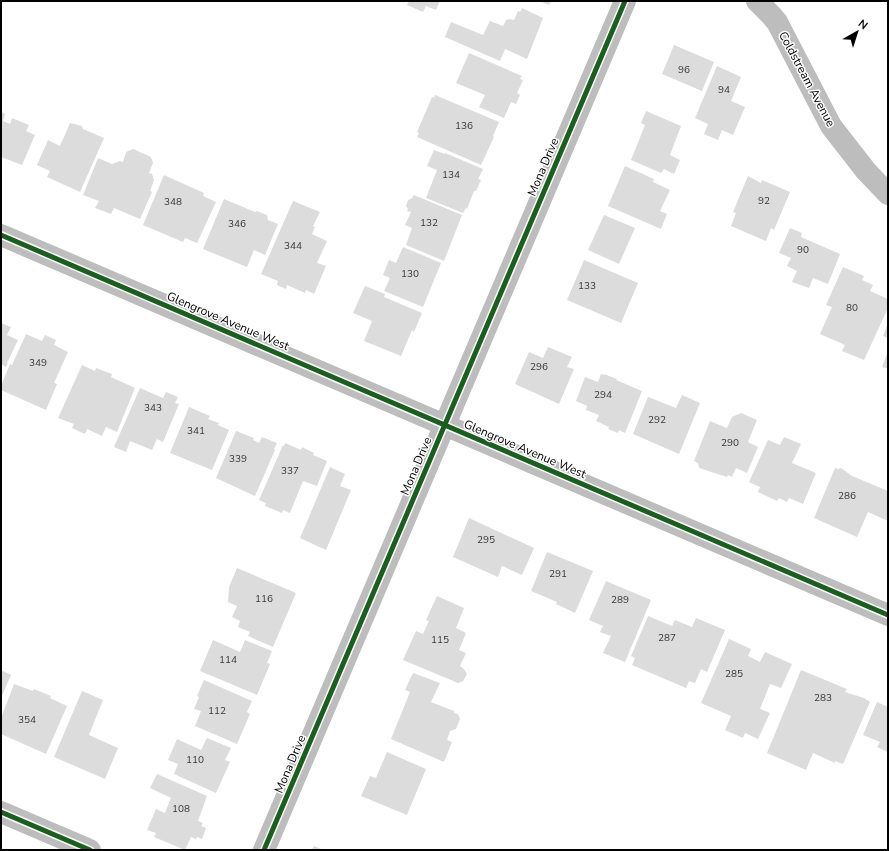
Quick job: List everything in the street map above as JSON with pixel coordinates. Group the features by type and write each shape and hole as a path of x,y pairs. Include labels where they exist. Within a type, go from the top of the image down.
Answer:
{"street":[{"name":"Mona Drive","path":"264,850 625,1"},
{"name":"Coldstream Avenue","path":"757,1 777,22 831,126 866,171 888,194"},
{"name":"Glengrove Avenue West","path":"1,235 888,615"},
{"path":"1,812 90,850"}],"building":[{"path":"409,1 440,1 436,10 426,6 423,12 407,5"},
{"path":"539,1 551,1 549,5"},
{"path":"522,8 543,18 527,59 505,49 500,61 445,37 451,22 483,35 490,21 503,26 506,20 514,20 518,11 520,12"},
{"path":"674,45 714,62 702,91 662,74"},
{"path":"469,53 522,76 520,79 523,80 517,93 520,95 516,104 511,102 504,118 479,107 485,95 456,83"},
{"path":"717,66 741,77 731,101 745,107 733,135 722,130 718,140 704,134 708,124 695,118"},
{"path":"435,95 499,122 481,165 417,137 419,133 417,132 432,97 434,98"},
{"path":"646,111 681,126 670,155 680,160 674,174 664,169 661,173 631,160 645,125 641,123"},
{"path":"1,112 5,114 3,121 10,124 12,118 29,125 26,131 35,135 22,165 1,157"},
{"path":"70,123 82,126 83,129 104,138 80,192 47,177 50,171 37,165 48,140 60,146"},
{"path":"133,149 151,157 153,163 149,173 152,174 154,180 150,191 152,192 140,219 114,208 111,214 95,208 99,201 83,195 98,158 112,164 120,161 123,162 126,152"},
{"path":"434,150 483,169 478,179 481,180 476,191 474,191 467,209 466,208 463,213 426,198 437,170 427,166"},
{"path":"625,166 654,179 653,182 670,190 660,211 667,214 661,229 608,206"},
{"path":"164,175 204,193 203,196 216,202 197,243 185,238 183,242 143,225"},
{"path":"748,176 761,183 762,180 790,192 774,230 771,228 766,241 731,226 736,213 733,212"},
{"path":"414,195 462,215 444,261 406,245 412,228 405,225 411,212 407,211 408,209 406,206 408,200"},
{"path":"224,199 255,212 257,211 267,215 268,220 278,224 265,255 254,250 247,267 203,249"},
{"path":"293,201 320,212 313,226 315,227 312,234 327,241 317,263 326,266 314,294 306,290 305,293 287,285 286,289 277,285 278,281 261,274"},
{"path":"604,215 635,228 619,264 588,250"},
{"path":"790,228 802,233 801,237 840,254 828,284 813,278 809,288 792,282 797,271 787,266 791,258 779,253"},
{"path":"403,247 441,263 423,307 384,291 390,278 383,275 389,260 396,263"},
{"path":"584,260 638,283 621,323 567,300"},
{"path":"843,267 864,276 862,280 873,285 870,291 888,299 888,308 864,360 842,351 845,345 820,334 832,307 826,305"},
{"path":"365,286 385,294 384,297 422,313 414,332 412,330 401,356 364,341 372,321 353,313"},
{"path":"1,323 11,327 7,335 18,340 6,367 1,364"},
{"path":"888,323 888,338 883,336"},
{"path":"26,334 42,341 45,335 56,340 54,345 68,352 54,383 57,384 46,410 1,390 1,386 10,364 12,365"},
{"path":"548,347 572,357 567,367 574,369 559,404 515,384 529,352 543,358"},
{"path":"888,351 888,369 882,367"},
{"path":"82,365 95,371 96,368 112,374 111,377 135,388 117,432 106,427 102,436 87,429 85,434 72,428 74,424 58,418"},
{"path":"601,374 617,379 616,380 642,391 625,433 619,430 618,433 608,429 609,427 596,421 599,415 586,410 587,406 576,401 585,377 598,382"},
{"path":"140,388 163,398 166,392 178,397 175,403 179,404 163,442 157,439 152,450 130,441 126,452 114,447"},
{"path":"682,395 700,403 679,454 633,434 648,397 676,408"},
{"path":"189,407 210,416 208,419 219,423 218,425 229,430 212,470 170,453"},
{"path":"741,413 757,420 748,442 758,447 747,473 736,468 732,477 728,475 727,477 699,468 698,463 694,461 710,421 727,428 732,417"},
{"path":"236,431 254,438 253,440 259,443 262,437 277,443 255,496 216,478"},
{"path":"784,437 801,444 792,463 816,473 803,504 789,498 787,502 779,498 777,501 758,492 760,487 749,482 768,440 780,445"},
{"path":"285,443 301,450 302,447 314,453 313,455 327,461 317,486 303,481 290,513 283,510 282,513 265,506 266,503 259,500"},
{"path":"330,467 345,474 340,486 351,490 326,550 300,538"},
{"path":"835,468 841,468 852,476 888,491 888,521 868,512 857,537 814,518"},
{"path":"469,518 534,548 522,575 502,566 498,577 453,557"},
{"path":"547,552 593,571 575,613 556,604 557,602 531,591"},
{"path":"237,568 296,593 273,647 248,636 250,632 238,627 240,621 232,617 237,606 228,602 229,587"},
{"path":"606,581 651,600 625,662 603,653 611,636 600,632 603,626 589,620"},
{"path":"437,596 464,608 456,628 466,633 459,650 466,653 460,666 467,674 463,681 458,683 403,660 416,631 423,634 429,621 426,620"},
{"path":"648,616 672,626 675,620 692,627 696,618 725,630 707,672 701,669 695,683 689,681 686,688 632,665 635,658 631,656"},
{"path":"729,639 751,649 748,656 760,662 765,652 792,664 781,688 770,684 760,709 770,713 758,739 745,733 743,738 725,730 731,716 701,703"},
{"path":"213,640 240,652 245,640 272,651 267,663 270,664 257,695 200,671"},
{"path":"1,670 11,675 1,698"},
{"path":"801,670 847,689 845,692 864,698 870,702 843,764 835,761 835,763 813,753 806,770 767,753"},
{"path":"413,673 440,683 431,702 454,711 454,713 458,714 460,719 456,729 450,731 447,740 452,742 444,762 391,739 410,692 405,690"},
{"path":"204,680 252,701 247,712 250,714 237,744 195,726 201,711 194,709 199,697 197,696"},
{"path":"14,684 33,691 34,689 51,696 50,698 67,706 46,754 1,734 1,718"},
{"path":"82,691 103,700 89,735 118,748 105,779 54,757"},
{"path":"877,702 888,707 888,752 877,747 880,742 863,735"},
{"path":"207,738 231,748 225,760 230,762 216,793 174,774 178,764 168,760 177,739 201,750"},
{"path":"387,752 426,769 407,815 361,796 370,776 376,778"},
{"path":"157,774 207,796 198,821 203,823 201,826 206,828 202,839 191,837 185,850 154,837 156,833 147,830 156,809 165,813 171,798 150,788"},
{"path":"314,846 324,850 312,850"}],"cycle path":[{"path":"264,850 625,1"},
{"path":"1,235 888,615"},
{"path":"1,812 90,850"}]}
